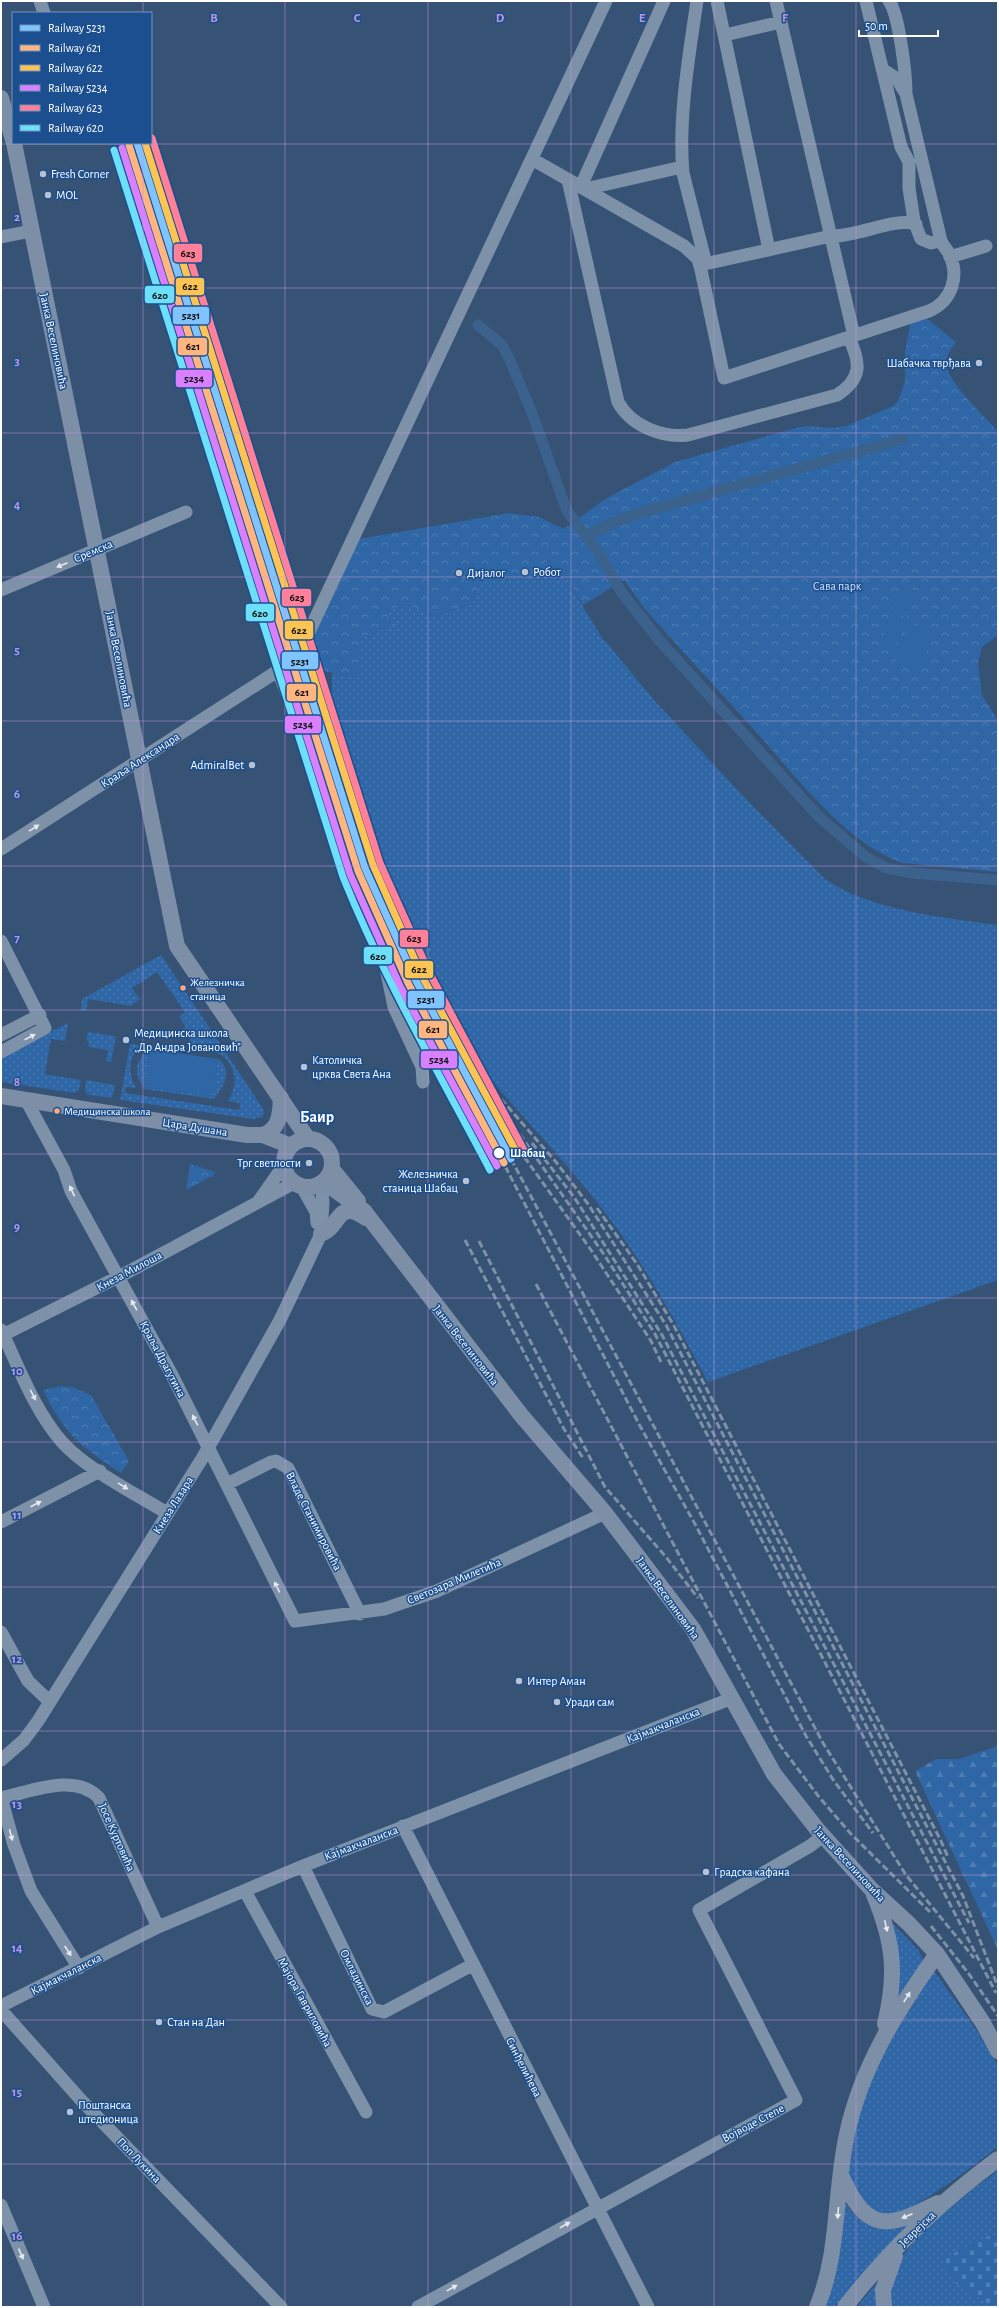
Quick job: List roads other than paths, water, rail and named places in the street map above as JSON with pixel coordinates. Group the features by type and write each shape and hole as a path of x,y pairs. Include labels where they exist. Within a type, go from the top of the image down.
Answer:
{"main road":[{"name":"Јанка Веселиновића","path":"1,98 12,138"},
{"name":"Јанка Веселиновића","path":"13,144 98,550 138,761 177,946 281,1098 298,1143"},
{"name":"Цара Душана","path":"1,1096 298,1143"},
{"path":"255,1135 270,1132 277,1125 280,1114 281,1098"},
{"name":"Цара Душана","path":"255,1135 284,1163"},
{"path":"316,1140 329,1150 332,1161 326,1178 311,1188 298,1185 287,1175 284,1163 298,1143 316,1140"},
{"name":"Јанка Веселиновића","path":"326,1178 350,1189 374,1225 521,1415 605,1512 693,1629 730,1699 774,1774 823,1836 872,1890 909,1924 937,1954 983,2023 998,2051"},
{"path":"321,1234 330,1229 341,1213 349,1211 359,1214 374,1225"},
{"path":"872,1890 885,1922 894,1967 892,1995 881,2042"},
{"path":"817,2307 829,2271 837,2222 841,2174 847,2134 859,2091 881,2042 906,1998 937,1954"},
{"name":"Јеврејска","path":"844,2307 901,2244 955,2194 998,2159"},
{"path":"841,2174 852,2200 863,2213 878,2221 898,2220 955,2194"},
{"path":"884,2307 883,2290 901,2244"}],"street":[{"path":"40,1 44,12"},
{"name":"Краља Александра","path":"1,849 278,670 294,658 303,646 606,1"},
{"path":"583,188 664,1"},
{"path":"696,1 682,134 682,167 703,264 724,378 852,337 938,307 945,300 953,283 954,274 950,257 940,241 916,160 906,94 905,71 894,12 889,1"},
{"path":"717,1 769,250"},
{"path":"568,180 618,402 623,411 639,424 667,434 688,434 837,395 851,385 857,372 857,356 831,236 776,1"},
{"path":"866,1 901,148 916,160"},
{"path":"724,35 781,22"},
{"path":"882,68 900,82 906,94"},
{"path":"532,159 684,246 694,253 703,264"},
{"path":"916,160 910,188 916,224 921,239 931,242 940,241"},
{"path":"583,188 682,167"},
{"path":"703,264 831,236 847,236 905,221 916,224"},
{"path":"1,237 31,231"},
{"path":"950,257 986,246"},
{"name":"Сремска","path":"1,590 186,512"},
{"path":"278,670 303,734 341,864 386,968 394,1007 422,1067 423,1082"},
{"path":"1,941 45,1024 43,1030 1,1052"},
{"path":"1,1035 40,1014"},
{"name":"Краља Драгутина","path":"26,1100 64,1170 71,1191 209,1448 295,1621"},
{"name":"Кнеза Милоша","path":"256,1205 284,1163"},
{"name":"Кнеза Лазара","path":"1,1760 30,1733 209,1448 280,1320 321,1234 326,1178"},
{"path":"298,1185 316,1212 318,1230 321,1234"},
{"name":"Кнеза Милоша","path":"2,1334 118,1277 256,1205 298,1185"},
{"path":"2,1334 33,1396 54,1431 74,1453 167,1513"},
{"name":"Владе Станимировића","path":"227,1484 271,1462 276,1461 282,1463 288,1468 360,1614"},
{"path":"1,1522 100,1471"},
{"name":"Светозара Милетића","path":"295,1621 360,1614 384,1609 437,1591 605,1512"},
{"path":"1,1632 28,1681 50,1702"},
{"name":"Кајмакчаланска","path":"1,2006 158,1927 403,1826 730,1699"},
{"name":"Јосе Куртовића","path":"1,1798 65,1784 85,1788 95,1793 99,1798 158,1927"},
{"path":"1,1798 14,1845 31,1891 79,1968"},
{"name":"Синђелићева","path":"403,1826 472,1965 648,2307"},
{"name":"Војводе Степе","path":"418,2307 596,2208 796,2100 699,1910 810,1846 823,1836"},
{"name":"Омладинска","path":"303,1866 372,2009 384,2012 472,1965"},
{"name":"Мајора Гавриловића","path":"245,1891 366,2112"},
{"name":"Поп Лукина","path":"1,2010 81,2100 281,2307"},
{"path":"1,2205 44,2307"}],"waterway":[{"path":"478,325 502,345 509,358 532,413 567,511 598,552 622,593 659,640 818,816 866,857 886,868 912,873 998,880"},
{"path":"586,536 619,520 643,512 903,439"}],"railway":[{"path":"422,995 603,1253 655,1334 996,1993"},
{"path":"441,1031 504,1164 640,1426 695,1524 806,1736 834,1781 873,1833"},
{"path":"472,1084 591,1250 651,1341 661,1362"},
{"path":"501,1099 556,1162 588,1204 666,1325 963,1896 998,1987"},
{"path":"532,1143 574,1197 662,1335 969,1923"},
{"path":"511,1159 823,1743 906,1875 974,1958"},
{"path":"597,1208 637,1264 673,1324 948,1857"},
{"path":"465,1240 564,1429 583,1458"},
{"path":"479,1241 605,1487 666,1557 698,1598"},
{"path":"536,1284 779,1744 819,1797 851,1834 930,1912"},
{"path":"931,1926 969,1974 998,2016"}],"rail line":[{"name":"623","path":"152,138 380,863 429,972 525,1152"},
{"name":"5231","path":"137,144 365,868 415,979 511,1159"},
{"name":"622","path":"145,144 373,865 422,976 518,1155"},
{"name":"621","path":"129,145 358,871 408,983 504,1163"},
{"name":"5234","path":"122,148 350,874 400,986 497,1166"},
{"name":"620","path":"114,150 343,877 394,989 490,1170"}],"place":[{"name":"Fresh Corner","path":"43,174"},
{"name":"MOL","path":"48,195"},
{"name":"Шабачка тврђава","path":"979,363"},
{"name":"Робот","path":"525,572"},
{"name":"Дијалог","path":"459,573"},
{"name":"AdmiralBet","path":"252,765"},
{"name":"Железничка станица","path":"183,988"},
{"name":"Медицинска школа „Др Андра Јовановић”","path":"126,1040"},
{"name":"Католичка црква Света Ана","path":"304,1067"},
{"name":"Медицинска школа","path":"57,1111"},
{"name":"Шабац","path":"499,1153"},
{"name":"Трг светлости","path":"309,1163"},
{"name":"Железничка станица Шабац","path":"466,1181"},
{"name":"Интер Аман","path":"519,1681"},
{"name":"Уради сам","path":"557,1702"},
{"name":"Градска кафана","path":"706,1872"},
{"name":"Стан на Дан","path":"159,2022"},
{"name":"Поштанска штедионица","path":"70,2112"}],"district":[{"name":"Баир","path":"317,1116"}],"park label":[{"name":"Сава парк","path":"837,586"}]}
